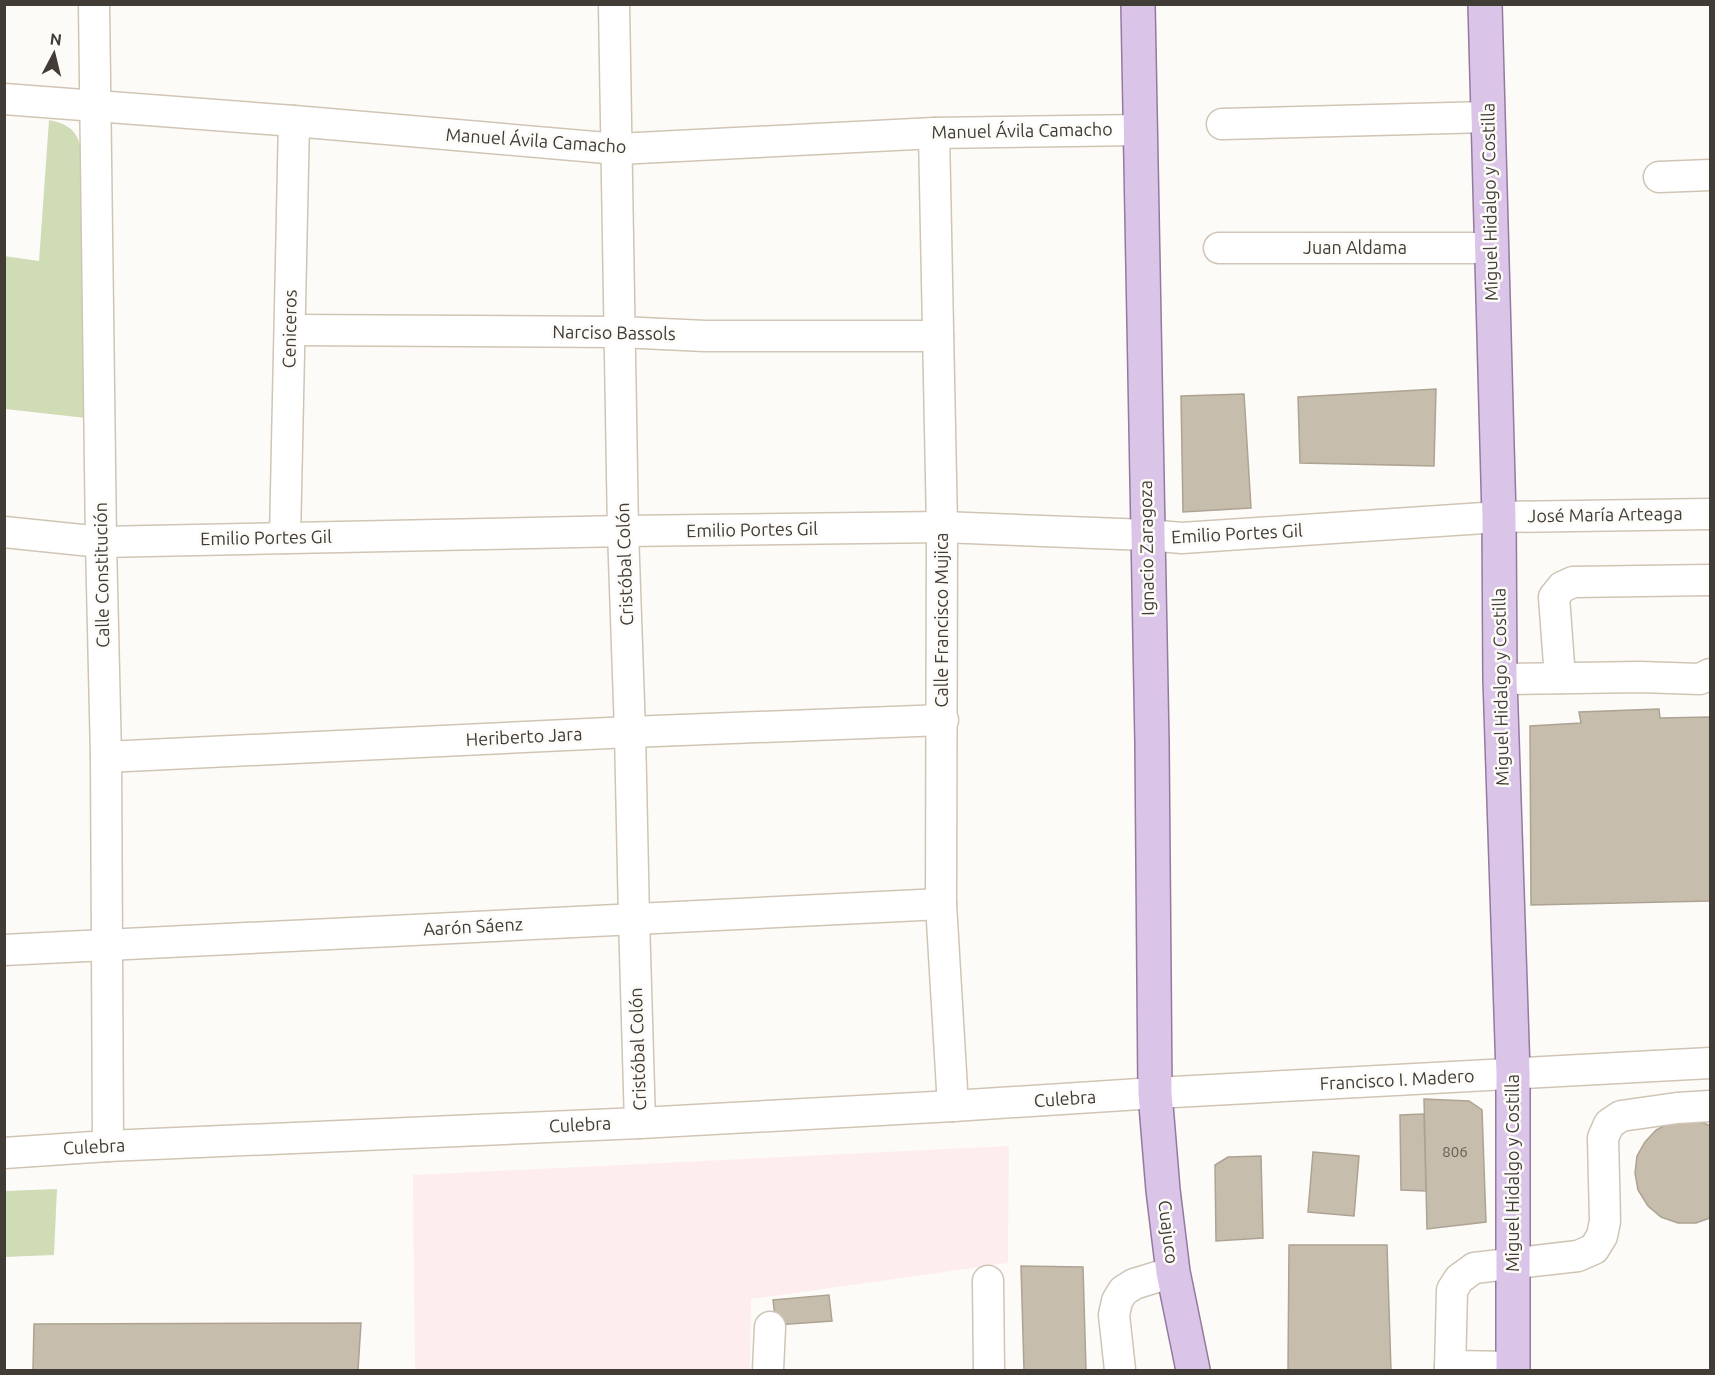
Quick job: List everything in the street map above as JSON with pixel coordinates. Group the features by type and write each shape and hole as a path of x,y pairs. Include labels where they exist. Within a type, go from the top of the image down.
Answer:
{"main road":[{"name":"Ignacio Zaragoza","path":"1138,4 1152,743 1155,1092"},
{"name":"Miguel Hidalgo y Costilla","path":"1485,4 1499,517 1500,679 1513,1073 1514,1369"},
{"name":"Cuajuco","path":"1155,1092 1173,1272 1193,1371"}],"street":[{"name":"Calle Constitución","path":"94,4 106,756 108,1146"},
{"name":"Cristóbal Colón","path":"614,4 623,531 640,1122"},
{"name":"Manuel Ávila Camacho","path":"4,99 618,149 933,133 1141,130"},
{"path":"1222,124 1488,117"},
{"name":"Ceniceros","path":"285,538 294,121"},
{"name":"Calle Francisco Mujica","path":"933,133 942,527 941,904 953,1106"},
{"path":"1659,177 1710,175"},
{"name":"Juan Aldama","path":"1219,248 1491,248"},
{"name":"Narciso Bassols","path":"290,330 620,332 705,336 938,336"},
{"path":"1710,514 1710,528"},
{"name":"José María Arteaga","path":"1499,517 1710,514"},
{"name":"Emilio Portes Gil","path":"4,532 101,542 942,527 1182,538 1499,517"},
{"path":"1560,678 1554,597 1562,587 1573,582 1710,580"},
{"path":"1500,679 1640,677 1700,679 1710,674"},
{"name":"Heriberto Jara","path":"106,756 943,720"},
{"name":"Aarón Sáenz","path":"4,950 941,904"},
{"name":"Francisco I. Madero","path":"1155,1092 1710,1063"},
{"name":"Culebra","path":"4,1153 108,1146 953,1106 1155,1092"},
{"path":"1514,1369 1450,1368 1452,1290 1459,1279 1474,1268 1578,1256 1594,1249 1602,1236 1605,1221 1603,1138 1609,1124 1621,1116 1710,1106"},
{"path":"1120,1371 1114,1315 1117,1301 1123,1292 1134,1284 1173,1272"},
{"path":"988,1281 989,1371"},
{"path":"768,1371 770,1327"}],"shaded area":[{"path":"1009,1146 1008,1263 751,1299 750,1370 415,1370 413,1175"}],"green space":[{"path":"49,120 63,124 73,131 82,154 86,418 5,409 4,256 39,261"},
{"path":"57,1189 54,1255 5,1257 5,1191"}],"building":[{"path":"1436,389 1434,466 1300,463 1298,397"},
{"path":"1244,394 1251,508 1183,512 1181,396"},
{"path":"1659,709 1660,718 1710,717 1710,901 1531,905 1530,726 1581,723 1579,712"},
{"path":"1424,1099 1469,1101 1482,1110 1486,1222 1427,1229"},
{"path":"1424,1114 1426,1191 1401,1190 1400,1115"},
{"path":"1688,1120 1710,1126 1710,1218 1696,1223 1678,1223 1661,1217 1648,1206 1638,1190 1635,1173 1637,1156 1645,1142 1656,1130 1671,1122"},
{"path":"1313,1152 1359,1156 1354,1216 1308,1212"},
{"path":"1261,1156 1263,1238 1216,1241 1215,1165 1228,1157"},
{"path":"1289,1245 1387,1245 1391,1370 1288,1370"},
{"path":"1021,1266 1083,1267 1086,1370 1024,1370"},
{"path":"829,1295 832,1321 776,1325 773,1300"},
{"path":"361,1323 358,1370 33,1370 34,1324"}]}
